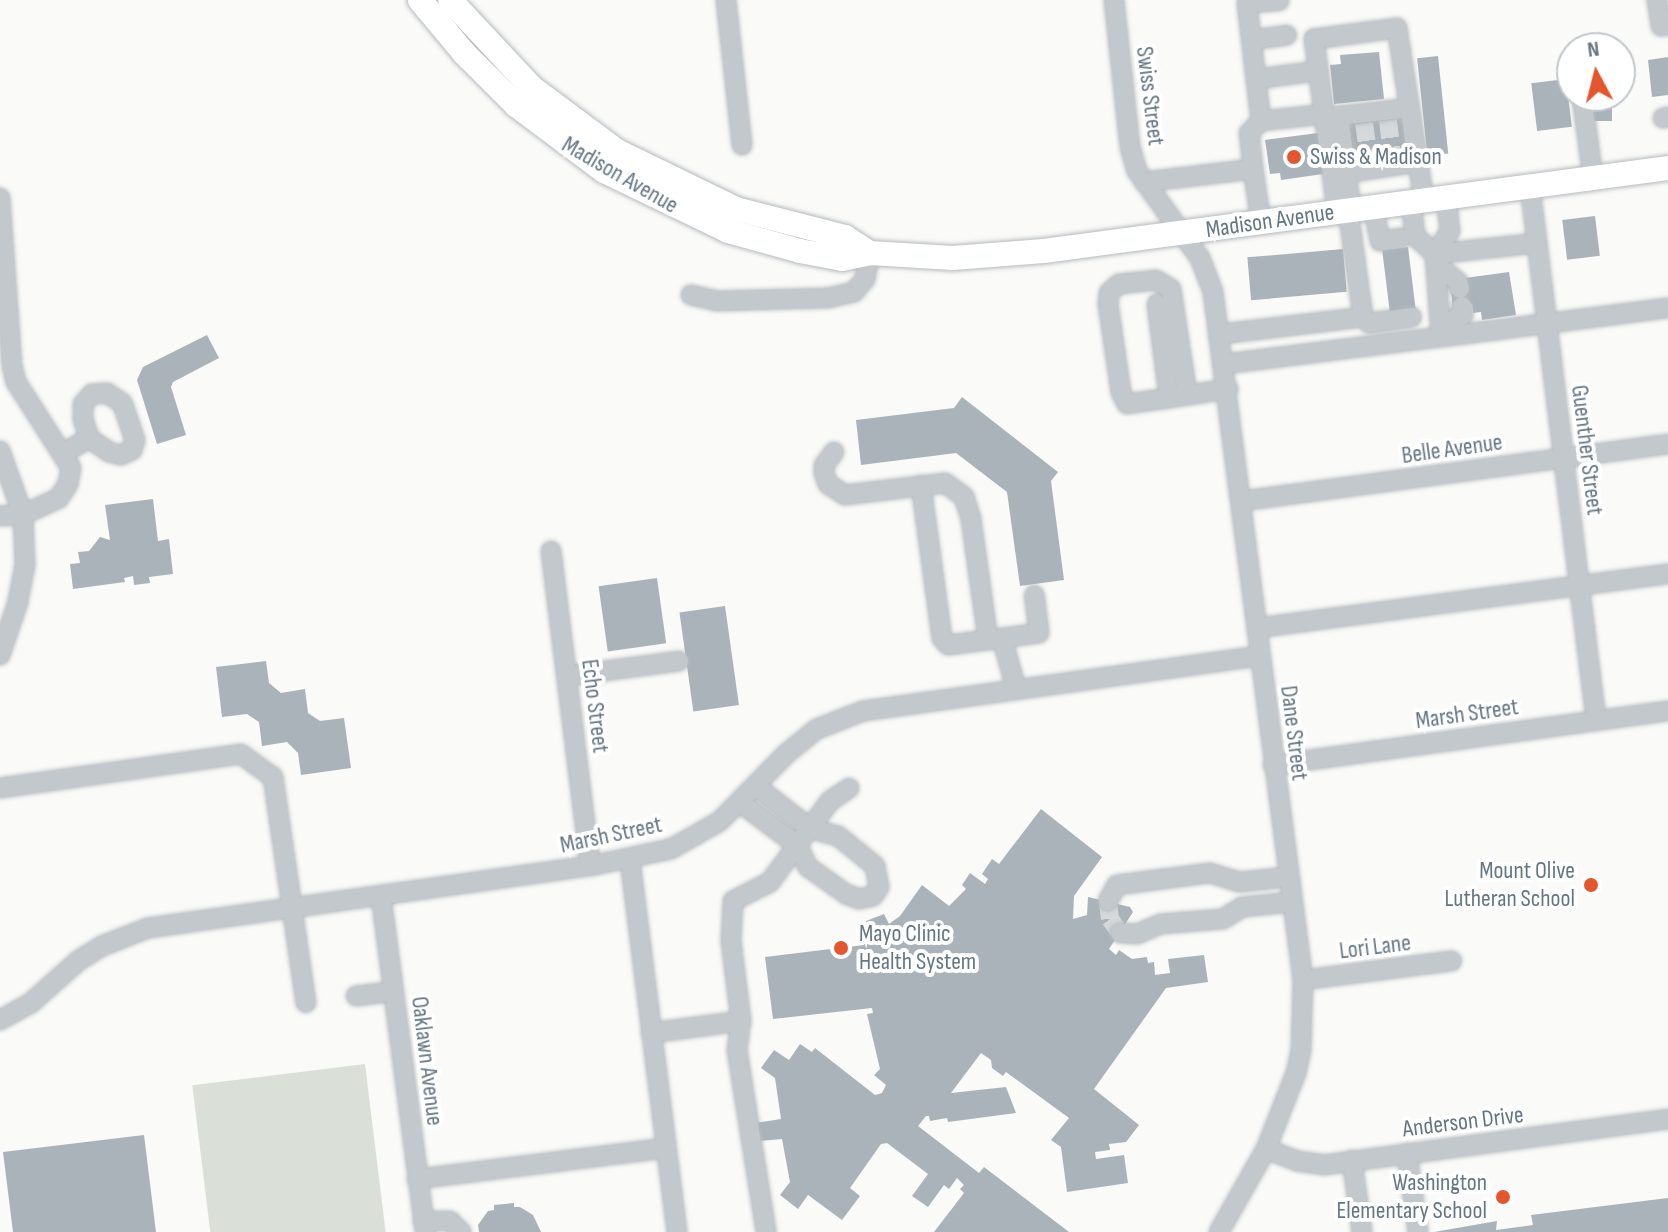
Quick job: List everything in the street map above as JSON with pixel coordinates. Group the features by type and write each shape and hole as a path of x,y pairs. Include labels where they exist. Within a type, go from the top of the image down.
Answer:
{"main road":[{"name":"Madison Avenue","path":"420,0 464,53 516,105 570,148 634,188 698,219 766,243 842,259 870,253 996,256 1668,168"},
{"name":"Madison Avenue","path":"450,0 531,87 617,151 722,203 772,220 845,237 870,253"}],"street":[{"path":"726,0 742,145"},
{"name":"Swiss Street","path":"1114,0 1130,147 1144,182 1181,232"},
{"path":"1657,0 1661,26 1668,25"},
{"path":"1261,121 1247,3 1279,1"},
{"path":"1412,317 1369,323 1363,317 1352,209 1324,114 1314,39 1397,28 1418,162 1427,199 1450,231 1436,259 1441,331"},
{"path":"1252,40 1287,35"},
{"path":"1256,79 1318,71"},
{"path":"1339,173 1339,116 1387,116 1410,108"},
{"path":"1584,112 1593,178"},
{"path":"1261,222 1249,133 1261,121 1324,114"},
{"path":"1339,173 1418,162"},
{"path":"1144,182 1253,169"},
{"name":"Guenther Street","path":"1530,186 1596,720"},
{"path":"0,198 12,366 16,382 71,468 59,498 23,515 0,516"},
{"path":"1427,199 1415,236 1458,282 1463,315 1441,331"},
{"path":"1352,209 1380,241 1401,238"},
{"name":"Dane Street","path":"1181,232 1200,258 1213,292 1221,334 1273,765 1303,980 1299,1062 1266,1149 1219,1232"},
{"path":"1436,259 1537,243"},
{"path":"691,295 716,301 828,298 854,292 865,279 870,253"},
{"path":"1178,396 1171,289 1156,280 1119,284 1109,293 1108,304 1121,392 1127,404 1228,389"},
{"path":"1157,304 1178,396"},
{"path":"1224,364 1441,331 1547,323 1668,308"},
{"path":"1221,334 1363,317"},
{"path":"64,453 89,438"},
{"name":"Belle Avenue","path":"1242,501 1668,444"},
{"path":"0,451 23,515 25,565 9,602 0,655"},
{"path":"834,452 824,466 824,473 828,484 845,495 945,483 964,497 995,639 1016,688"},
{"path":"921,485 942,638 948,645 1039,633 1034,595"},
{"name":"Echo Street","path":"551,551 590,866"},
{"path":"1257,628 1668,574"},
{"name":"Marsh Street","path":"0,1020 32,1002 78,961 121,936 148,928 630,860 671,849 720,821 757,787 786,754 817,729 863,711 1260,656"},
{"path":"567,676 679,661"},
{"name":"Marsh Street","path":"1273,765 1668,711"},
{"path":"0,788 241,754 273,777 306,1003"},
{"path":"741,803 798,846 808,867 846,894 859,899 873,896 879,887 875,866 838,836 809,828 757,787"},
{"path":"766,1232 737,1050 741,1021 731,941 733,901 770,882 830,801 849,788"},
{"path":"630,860 677,1232"},
{"path":"1108,901 1117,885 1210,873 1240,882 1288,877"},
{"name":"Oaklawn Avenue","path":"381,896 424,1226"},
{"path":"1120,933 1137,934 1160,924 1223,919 1242,907 1292,902"},
{"name":"Lori Lane","path":"1303,980 1452,961"},
{"path":"356,996 394,991"},
{"path":"651,1033 741,1021"},
{"name":"Anderson Drive","path":"1266,1149 1297,1161 1324,1165 1668,1119"},
{"path":"417,1179 665,1148"},
{"path":"1407,1153 1418,1232"},
{"path":"1352,1160 1362,1232"},
{"path":"424,1226 450,1221 461,1232"}],"shaded area":[{"path":"365,1064 386,1232 210,1232 192,1085"}],"building":[{"path":"1379,52 1384,99 1334,104 1330,65 1341,64 1340,55"},
{"path":"1438,56 1448,153 1427,156 1417,58"},
{"path":"1668,57 1668,95 1652,97 1648,60"},
{"path":"1556,80 1556,112 1570,112 1572,127 1537,131 1531,83"},
{"path":"1592,112 1612,112 1612,121 1592,121"},
{"path":"1403,118 1407,161 1353,166 1349,123"},
{"name":"Swiss & Madison","path":"1318,133 1323,174 1281,180 1280,173 1270,174 1265,140"},
{"path":"1595,216 1600,256 1567,260 1562,220"},
{"path":"1408,247 1416,311 1390,314 1382,250"},
{"path":"1343,249 1347,292 1251,300 1247,257"},
{"path":"1509,272 1516,315 1482,320 1481,312 1473,313 1472,304 1453,307 1451,291 1467,288 1465,278"},
{"path":"207,335 219,358 173,382 171,387 186,435 157,444 137,380 143,367"},
{"path":"962,397 1058,472 1051,481 1064,580 1020,586 1007,492 956,453 861,465 856,420 954,408"},
{"path":"153,499 158,541 169,539 173,574 149,577 150,583 134,585 133,576 124,578 125,582 73,589 70,564 80,563 78,552 89,551 100,537 110,540 105,505"},
{"path":"657,578 666,643 608,652 599,586"},
{"path":"725,606 739,705 693,711 679,612"},
{"path":"266,661 269,683 281,693 305,689 308,713 320,721 344,718 351,768 301,775 298,753 287,742 262,746 259,722 247,714 222,717 216,667"},
{"path":"1041,809 1102,857 1074,896 1073,919 1087,915 1088,897 1130,907 1133,912 1109,949 1116,955 1119,950 1132,959 1147,957 1148,963 1154,962 1155,975 1170,973 1168,959 1204,955 1208,982 1166,988 1094,1089 1139,1125 1126,1142 1109,1144 1110,1150 1095,1152 1096,1159 1124,1155 1128,1183 1067,1192 1061,1147 1051,1140 1069,1118 1006,1072 1003,1076 992,1068 991,1060 981,1053 951,1093 1006,1087 1016,1113 948,1122 947,1118 930,1121 926,1116 918,1126 979,1173 984,1167 1069,1232 934,1232 964,1193 960,1189 964,1185 957,1178 949,1189 944,1185 928,1207 912,1196 928,1174 887,1143 881,1144 850,1188 860,1196 842,1220 808,1195 798,1209 780,1195 790,1182 782,1139 758,1141 755,1123 781,1119 775,1078 761,1068 774,1050 789,1060 800,1044 812,1052 815,1048 875,1095 882,1093 886,1085 874,1075 880,1069 867,1014 873,1013 872,1008 773,1019 765,957 864,945 866,921 884,914 889,924 900,916 922,885 949,906 966,889 962,885 970,873 985,884 988,879 982,874 992,859 999,864"},
{"path":"144,1135 156,1232 13,1232 3,1152"},
{"path":"1668,1198 1668,1232 1434,1232 1497,1221 1496,1230 1533,1225 1531,1215"},
{"path":"514,1203 514,1207 533,1215 541,1232 479,1232 478,1225 488,1211 494,1210 494,1205"}],"tunnel":[{"path":"1388,120 1393,163"},
{"path":"1364,123 1370,166"},
{"path":"1108,901 1110,919 1120,933"}],"place":[{"name":"Swiss & Madison","path":"1294,157"},
{"name":"Mount Olive Lutheran School","path":"1591,885"},
{"name":"Mayo Clinic Health System","path":"841,948"},
{"name":"Washington Elementary School","path":"1503,1197"}]}
